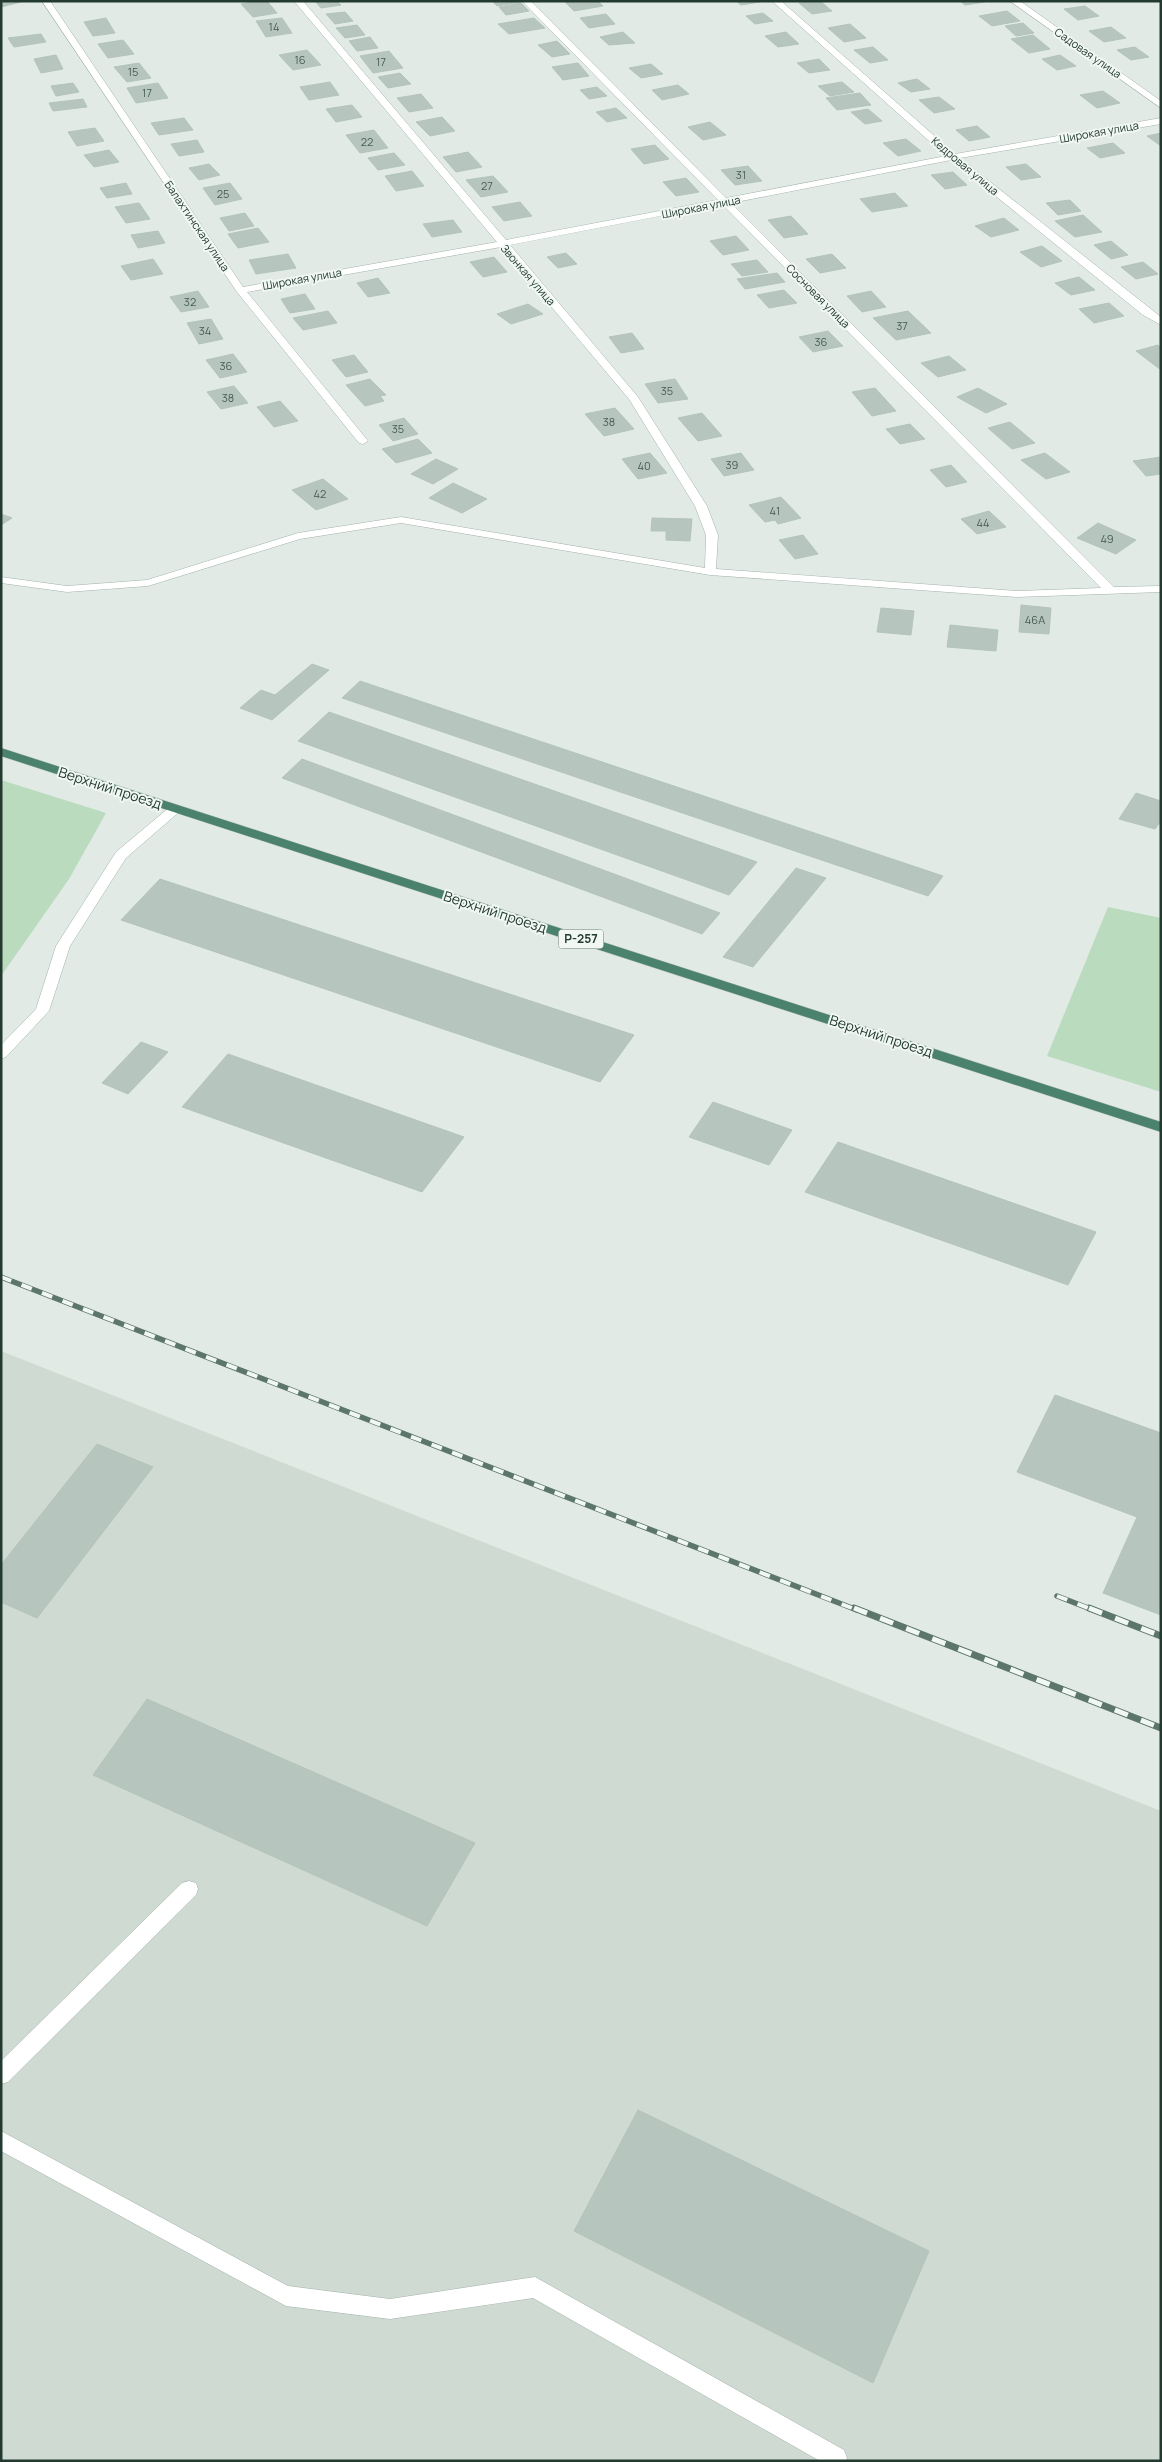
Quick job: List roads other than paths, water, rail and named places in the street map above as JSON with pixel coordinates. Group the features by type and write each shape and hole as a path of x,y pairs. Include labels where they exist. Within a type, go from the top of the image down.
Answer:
{"highway":[{"name":"Верхний проезд","path":"1,752 1161,1127"}],"street":[{"name":"Балахтинская улица","path":"46,1 240,290 363,441"},
{"name":"Звонкая улица","path":"298,1 633,397 701,506 712,534 710,572"},
{"name":"Сосновая улица","path":"526,1 1111,591"},
{"name":"Кедровая улица","path":"776,1 953,157 1147,313 1161,322"},
{"name":"Садовая улица","path":"1014,1 1161,105"},
{"name":"Широкая улица","path":"240,290 725,203 953,157 1161,121"},
{"path":"1,580 67,589 148,583 298,536 401,520 422,522 710,572 1017,594 1161,589"},
{"path":"1,1054 42,1011 63,946 121,855 175,809"},
{"path":"1,2075 189,1889"},
{"path":"1,2140 286,2296 390,2309 535,2287 836,2458"}],"railway":[{"path":"1,1277 857,1610"},
{"path":"1057,1596 1093,1610"},
{"path":"854,1608 1161,1728"},
{"path":"1089,1608 1161,1636"}]}
